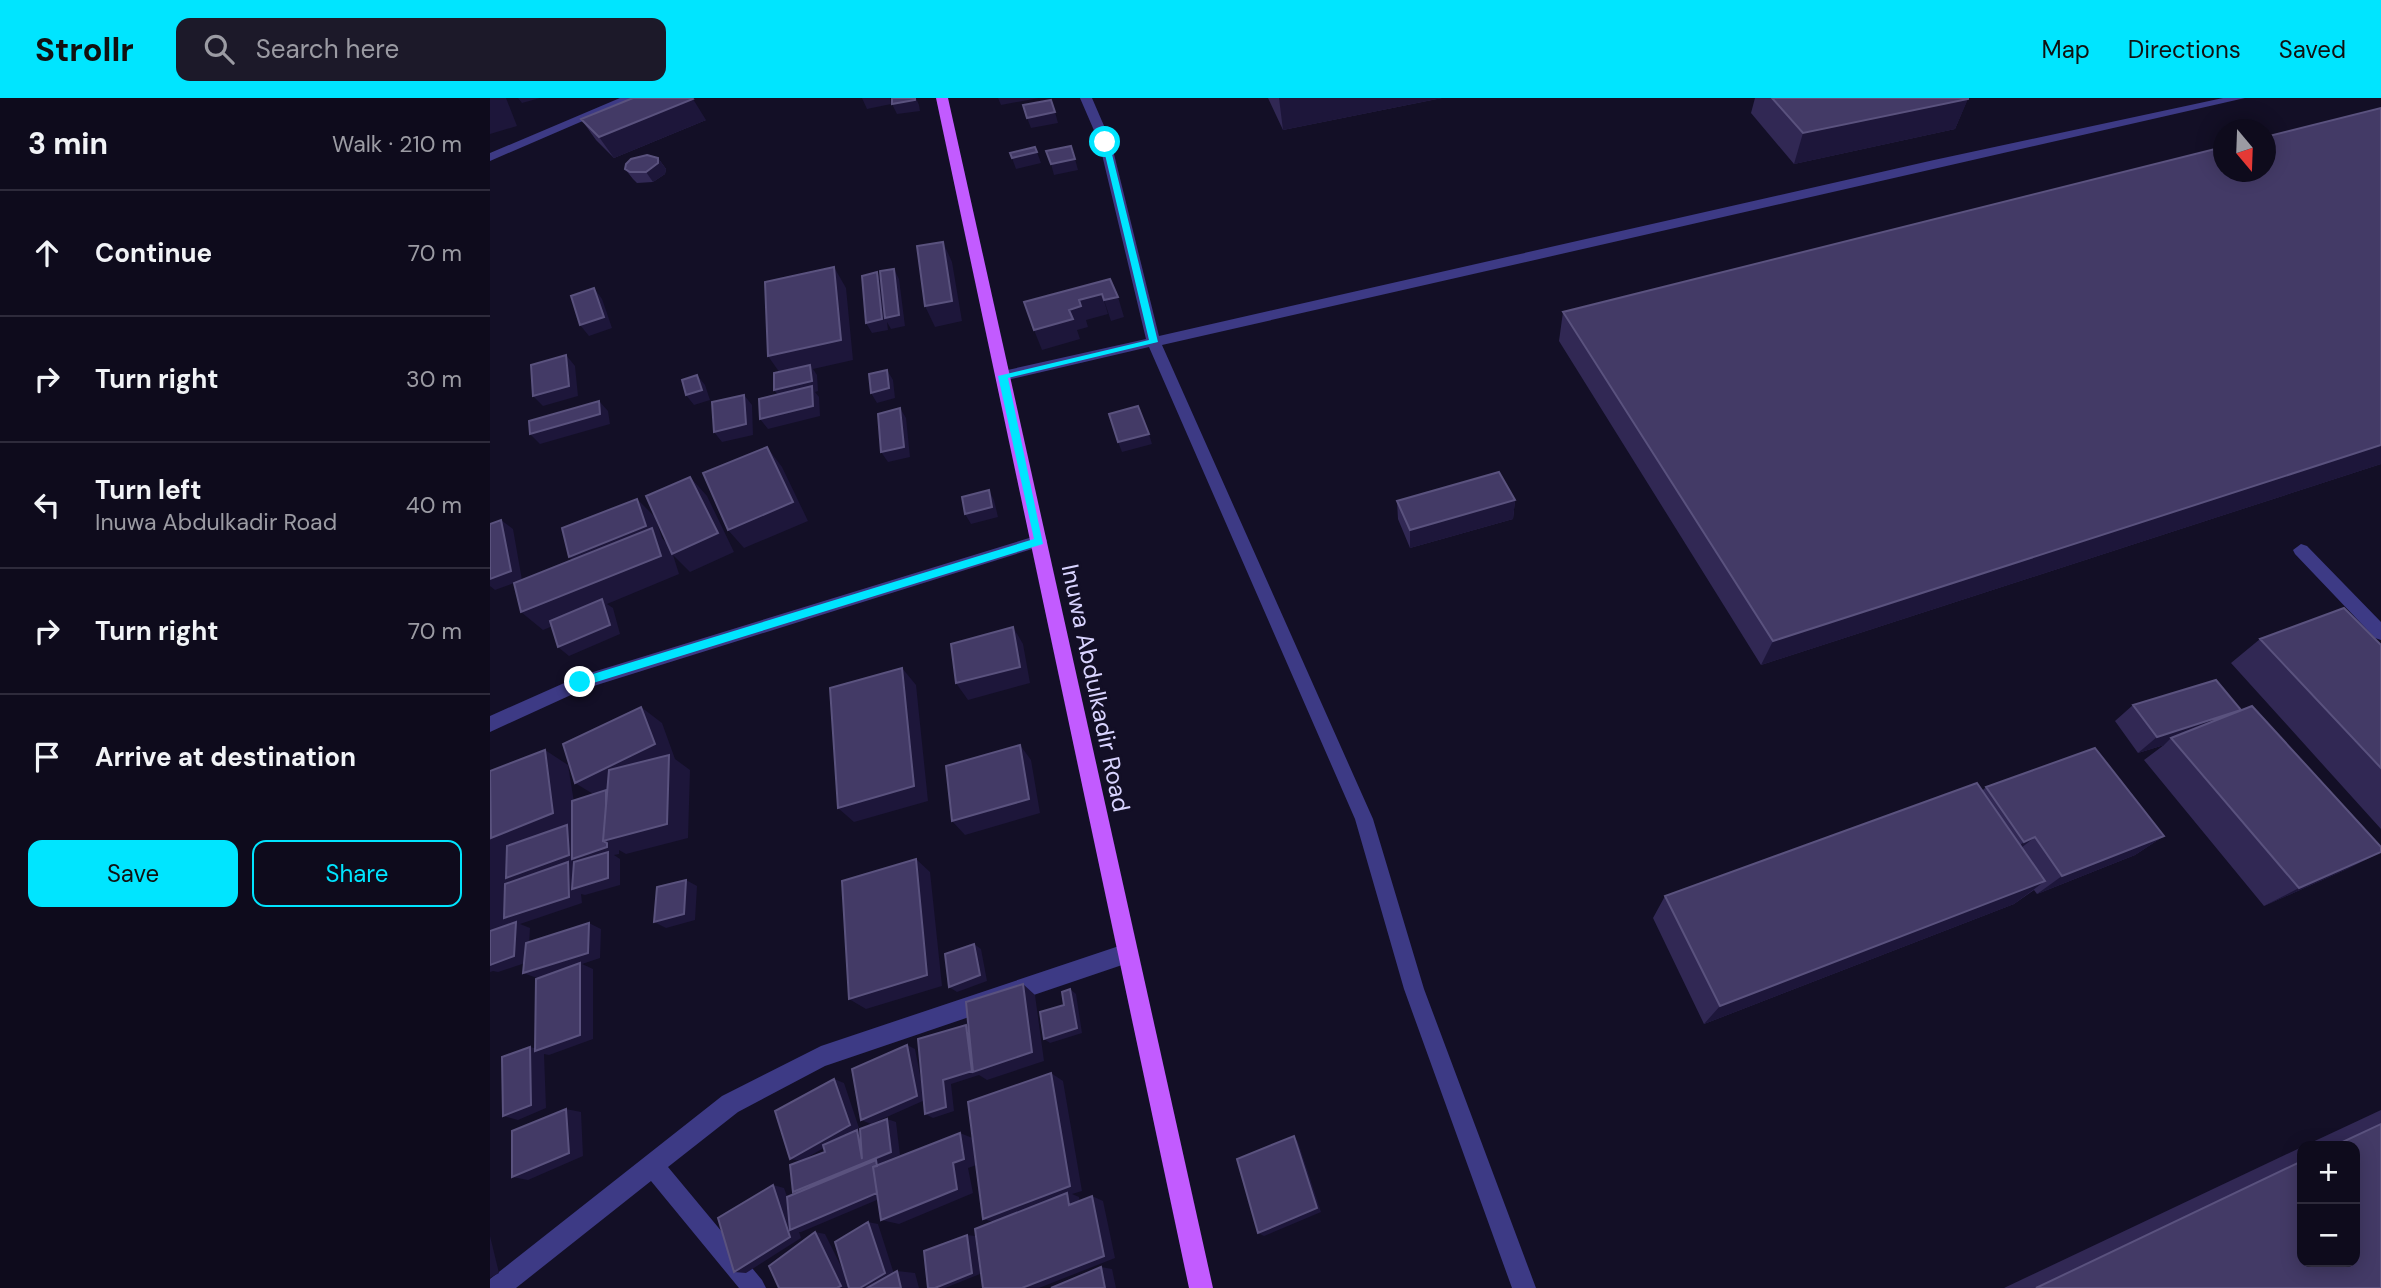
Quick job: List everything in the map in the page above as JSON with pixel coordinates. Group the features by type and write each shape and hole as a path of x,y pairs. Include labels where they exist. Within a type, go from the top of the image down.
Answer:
{"main road":[{"name":"Inuwa Abdulkadir Road","path":"942,98 1201,1288"}],"street":[{"path":"490,157 630,98"},
{"path":"1086,98 1105,142 1154,342 1364,819 1414,989 1524,1288"},
{"path":"1003,376 1921,167 2239,98"},
{"path":"490,724 580,682 1040,541"},
{"path":"2301,550 2381,633"},
{"path":"497,1288 730,1104 821,1057 1128,953"},
{"path":"652,1165 754,1288"}],"building":[{"path":"633,98 693,99 599,137 581,119"},
{"path":"892,98 915,98 915,100 892,104"},
{"path":"1772,98 1968,98 1968,99 1803,133"},
{"path":"1051,100 1055,112 1027,118 1023,105"},
{"path":"2381,108 2381,445 1773,641 1563,312 2213,150 2213,182 2276,182 2276,134"},
{"path":"1071,146 1075,159 1051,164 1046,151"},
{"path":"1035,147 1037,152 1012,158 1010,153"},
{"path":"647,155 658,158 658,163 646,172 630,172 625,169 631,159"},
{"path":"943,242 952,301 925,306 917,246"},
{"path":"834,267 841,340 768,356 765,282"},
{"path":"894,269 899,315 885,318 880,271"},
{"path":"877,272 882,319 866,323 862,276"},
{"path":"1110,279 1118,297 1104,300 1102,294 1079,300 1081,306 1069,310 1073,319 1034,330 1024,302"},
{"path":"594,288 604,317 580,325 571,296"},
{"path":"566,355 569,386 533,396 531,365"},
{"path":"810,365 812,381 774,390 774,373"},
{"path":"887,370 889,388 871,393 869,374"},
{"path":"697,375 702,390 686,395 682,380"},
{"path":"812,386 813,406 760,419 759,399"},
{"path":"744,395 746,424 714,432 712,402"},
{"path":"599,401 600,414 530,434 529,421"},
{"path":"1138,406 1149,434 1118,442 1109,414"},
{"path":"900,408 904,447 881,452 878,414"},
{"path":"767,447 793,502 728,530 703,473"},
{"path":"1499,472 1515,500 1410,530 1397,501"},
{"path":"690,477 718,533 672,554 646,496"},
{"path":"989,490 992,507 965,514 962,497"},
{"path":"637,499 646,526 569,557 562,528"},
{"path":"501,520 511,571 490,579 490,524"},
{"path":"652,528 661,556 521,612 514,583"},
{"path":"602,599 610,625 558,647 550,621"},
{"path":"2344,608 2381,645 2381,768 2260,639"},
{"path":"1013,627 1020,667 956,683 951,644"},
{"path":"902,668 914,786 838,808 830,688"},
{"path":"2216,680 2241,710 2157,737 2133,705"},
{"path":"2252,706 2381,847 2381,852 2299,888 2171,738"},
{"path":"641,707 655,744 575,783 563,744"},
{"path":"1020,745 1029,799 952,821 946,766"},
{"path":"2095,748 2164,836 2062,876 2035,837 2024,842 1986,787"},
{"path":"545,750 553,813 491,838 490,771"},
{"path":"669,755 667,824 603,841 609,770"},
{"path":"1977,783 2045,881 1720,1006 1665,896"},
{"path":"606,790 603,841 607,843 607,847 572,859 572,801"},
{"path":"567,825 569,855 506,878 507,846"},
{"path":"608,852 608,878 572,889 574,862"},
{"path":"916,859 927,975 849,999 842,881"},
{"path":"568,862 569,897 504,918 505,884"},
{"path":"686,880 684,914 654,922 657,887"},
{"path":"516,922 514,956 490,965 490,931"},
{"path":"589,923 588,953 523,973 526,943"},
{"path":"974,944 980,975 949,987 945,954"},
{"path":"580,963 580,1035 535,1051 536,979"},
{"path":"1023,984 1032,1052 973,1072 966,1002"},
{"path":"1070,989 1077,1028 1044,1039 1040,1012 1064,1005 1062,992"},
{"path":"966,1025 972,1071 943,1080 946,1107 925,1114 918,1039"},
{"path":"907,1045 917,1096 861,1120 852,1069"},
{"path":"530,1047 531,1105 503,1116 502,1057"},
{"path":"1051,1073 1070,1186 983,1219 968,1102"},
{"path":"834,1079 850,1125 790,1159 775,1111"},
{"path":"566,1109 569,1153 512,1177 512,1131"},
{"path":"887,1119 891,1152 793,1192 790,1165 825,1152 823,1145 857,1130 862,1159 860,1129"},
{"path":"2381,1124 2381,1288 2036,1288 2297,1163 2297,1267 2360,1267 2360,1141 2345,1141"},
{"path":"960,1133 964,1159 953,1163 957,1189 881,1220 873,1167"},
{"path":"1294,1136 1317,1208 1258,1233 1237,1159"},
{"path":"876,1160 877,1166 873,1167 877,1193 790,1230 787,1197"},
{"path":"773,1185 790,1237 734,1272 718,1218"},
{"path":"1067,1193 1069,1205 1092,1196 1104,1256 1022,1288 983,1288 975,1229"},
{"path":"868,1222 885,1273 860,1288 849,1288 835,1242"},
{"path":"815,1232 841,1286 779,1288 769,1266"},
{"path":"967,1235 972,1273 935,1288 928,1288 924,1251"},
{"path":"1101,1267 1105,1288 1051,1288"},
{"path":"897,1271 901,1288 867,1288"}],"route":[{"path":"580,682 1040,541 1003,376 1154,342 1143,307 1105,142"}]}
